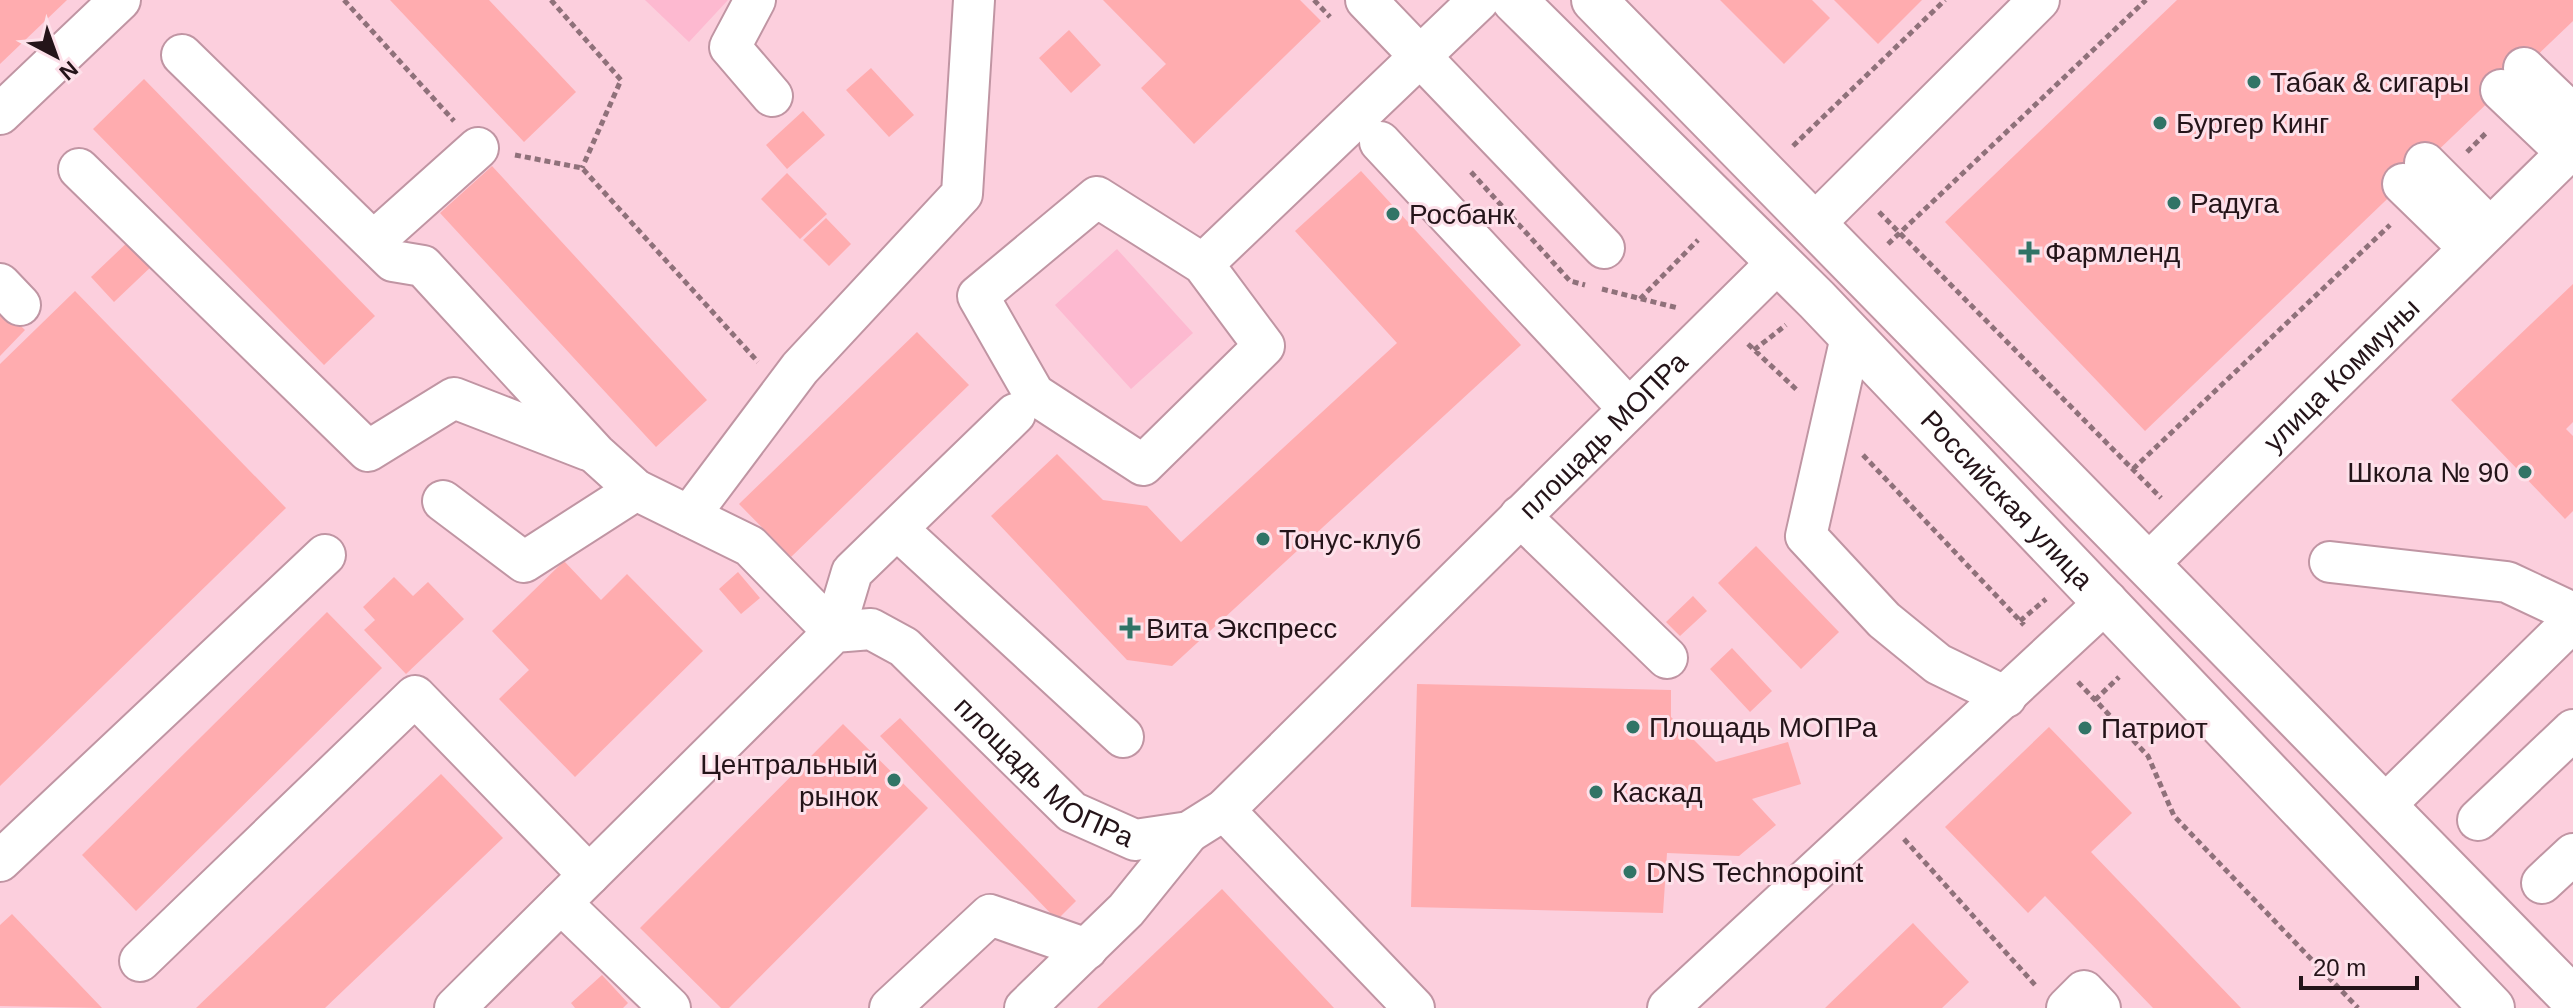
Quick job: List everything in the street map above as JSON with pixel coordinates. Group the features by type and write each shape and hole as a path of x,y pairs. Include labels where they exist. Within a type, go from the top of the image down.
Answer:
{"main road":[{"name":"Российская улица","path":"1514,0 1817,300 2492,1008"},
{"name":"Российская улица","path":"1594,0 2573,999"},
{"path":"1778,262 1814,224"},
{"name":"улица Коммуны","path":"2107,601 2147,565"}],"street":[{"path":"0,114 120,0"},
{"path":"755,0 730,47 772,96"},
{"path":"689,516 783,390 962,194 974,0"},
{"path":"1366,0 1604,248"},
{"path":"1203,264 1479,0"},
{"path":"1814,224 2039,0"},
{"path":"182,55 393,261 423,266 595,453 636,490 750,546 834,632"},
{"path":"2514,88 2571,138"},
{"name":"улица Коммуны","path":"2147,565 2480,238 2571,138"},
{"path":"1380,142 1629,409"},
{"path":"374,241 478,148"},
{"path":"79,169 368,451 454,398 595,453"},
{"path":"2421,181 2480,238"},
{"path":"1097,197 1203,264 1264,346 1143,465 1034,394 978,296 1097,197"},
{"name":"площадь МОПРа","path":"834,632 871,629 904,647 1072,812 1135,840 1189,832 1224,810 1778,262"},
{"path":"1851,337 1806,536 1884,620 1927,655 2006,697"},
{"path":"476,1001 561,903 834,632 852,572 1015,414"},
{"path":"443,501 524,562 636,490"},
{"path":"1520,516 1667,658"},
{"path":"897,529 1123,737"},
{"path":"0,861 325,555"},
{"path":"2330,562 2507,582 2573,613"},
{"path":"1668,1008 2107,601"},
{"path":"2384,806 2573,621"},
{"path":"140,961 415,696 589,875"},
{"path":"2478,820 2573,730"},
{"path":"1224,810 1414,1008"},
{"path":"1025,1008 1126,910 1189,832"},
{"path":"2542,883 2573,854"},
{"path":"561,903 670,1008"},
{"path":"890,1008 990,915 1087,949"},
{"path":"2056,1002 2084,991 2100,1008"}],"path":[{"path":"344,0 478,148 582,168 783,390"},
{"path":"551,0 621,80 582,168"},
{"path":"1859,267 1901,234 2146,0"},
{"path":"2133,469 2514,88"},
{"path":"1754,350 1817,300"},
{"path":"1897,831 2056,1002"}],"shaded area":[{"path":"645,0 728,0 689,42"},
{"path":"1117,249 1193,333 1131,389 1055,305"}],"building":[{"path":"0,0 67,0 0,64"},
{"path":"390,0 489,0 576,92 524,142"},
{"path":"1103,0 1300,0 1321,21 1194,144 1141,88 1166,64"},
{"path":"1720,0 1812,0 1830,18 1784,64"},
{"path":"1834,0 1922,0 1878,44"},
{"name":"Радуга","path":"2177,0 2573,0 2573,21 2145,431 1945,222"},
{"path":"1069,30 1101,65 1071,93 1039,58"},
{"path":"871,68 914,115 889,137 846,90"},
{"path":"144,79 375,316 324,365 93,129"},
{"path":"803,111 825,135 787,169 766,145"},
{"path":"492,166 707,400 656,447 440,213"},
{"path":"1361,171 1521,345 1172,666 1127,660 991,516 1057,454 1103,500 1147,506 1181,542 1397,343 1295,231"},
{"path":"787,173 827,214 800,239 761,199"},
{"path":"826,218 851,244 829,266 803,240"},
{"path":"132,238 155,263 114,302 91,277"},
{"path":"2573,284 2573,422 2566,429 2573,436 2573,511 2565,519 2451,400"},
{"path":"75,291 286,508 0,786 0,364"},
{"path":"0,306 25,330 0,356"},
{"path":"917,332 969,385 791,557 739,504"},
{"path":"1756,546 1839,632 1801,669 1718,583"},
{"path":"564,561 601,600 627,574 703,651 575,777 499,699 529,670 492,631"},
{"path":"738,572 760,598 741,614 719,589"},
{"path":"394,577 413,596 428,582 464,619 406,674 364,630 375,620 363,607"},
{"path":"1693,596 1707,611 1680,636 1666,622"},
{"path":"327,612 382,668 136,911 82,855"},
{"path":"1732,648 1772,691 1750,712 1710,669"},
{"name":"Каскад","path":"1417,684 1671,690 1671,717 1716,762 1788,742 1801,784 1752,799 1776,825 1739,856 1667,853 1663,913 1411,907"},
{"path":"900,718 1076,901 1057,920 880,736"},
{"path":"843,724 928,808 729,1008 721,1008 640,928"},
{"path":"2049,727 2132,813 2091,852 2241,1008 2153,1008 2045,896 2028,913 1945,827"},
{"path":"441,774 503,838 325,1008 196,1008"},
{"path":"1222,889 1334,1008 1097,1008"},
{"path":"12,914 102,1008 0,1006 0,925"},
{"path":"1913,923 1969,982 1942,1008 1825,1008"},
{"path":"602,975 628,1003 623,1008 575,1008 571,1003"}],"place":[{"name":"Табак & сигары","path":"2254,82"},
{"name":"Бургер Кинг","path":"2160,123"},
{"name":"Радуга","path":"2174,203"},
{"name":"Росбанк","path":"1393,214"},
{"name":"Фармленд","path":"2029,252"},
{"name":"Школа № 90","path":"2525,472"},
{"name":"Тонус-клуб","path":"1263,539"},
{"name":"Вита Экспресс","path":"1130,628"},
{"name":"Площадь МОПРа","path":"1633,727"},
{"name":"Патриот","path":"2085,728"},
{"name":"Центральный рынок","path":"894,780"},
{"name":"Каскад","path":"1596,792"},
{"name":"DNS Technopoint","path":"1630,872"}]}
